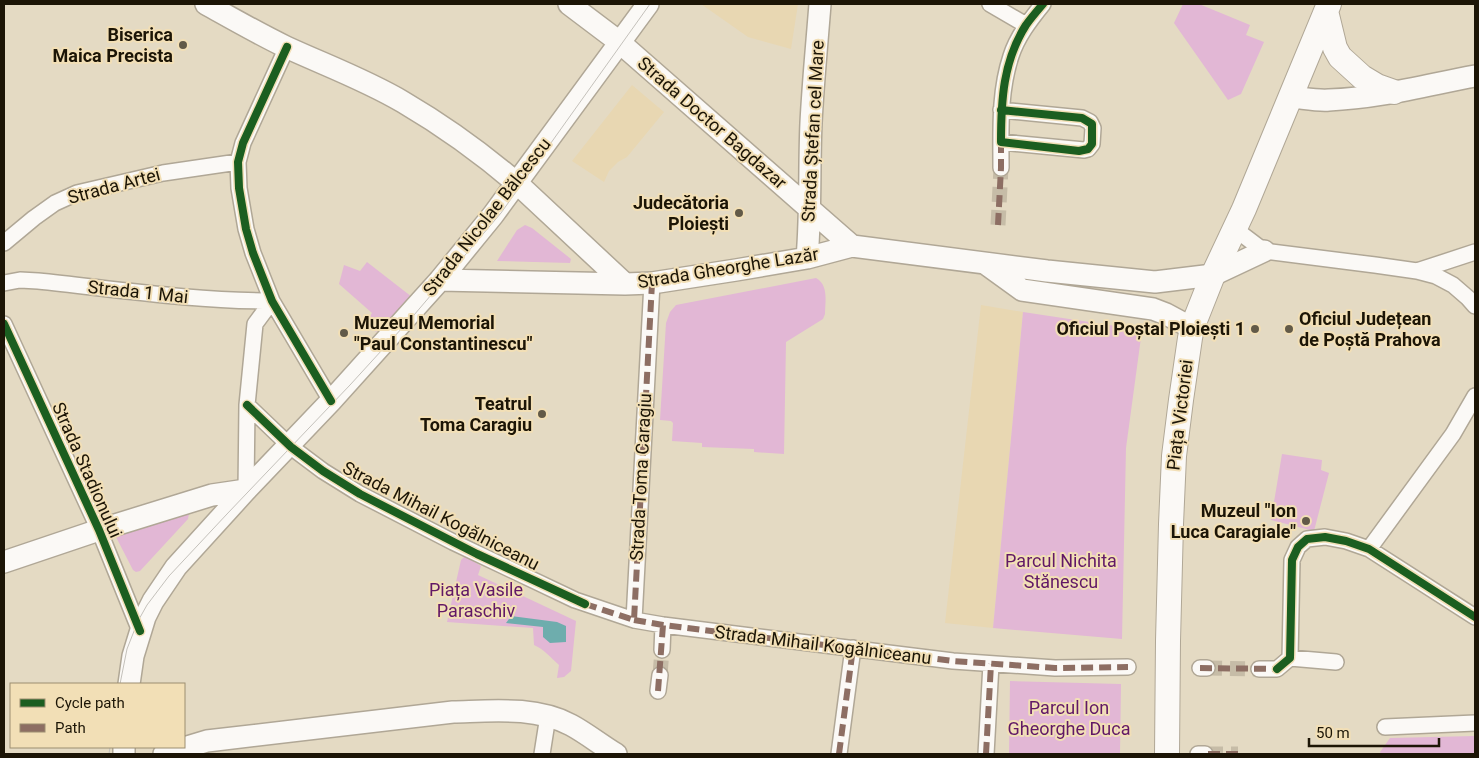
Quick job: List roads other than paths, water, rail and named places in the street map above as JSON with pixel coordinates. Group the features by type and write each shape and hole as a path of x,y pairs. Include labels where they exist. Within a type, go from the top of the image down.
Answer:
{"main road":[{"path":"206,4 287,47 370,84 404,102 458,138 538,201 625,284"},
{"name":"Strada Doctor Bagdazar","path":"569,4 620,43 852,246"},
{"name":"Strada Nicolae Bălcescu","path":"129,683 133,656 140,631 153,601 176,566 331,402 440,280 493,216 648,4"},
{"name":"Strada Ștefan cel Mare","path":"807,258 814,75 820,4"},
{"path":"1328,7 1335,48 1340,57 1362,77 1377,86 1394,92"},
{"name":"Piața Victoriei","path":"1168,754 1168,631 1174,456 1180,400 1192,328 1328,7"},
{"path":"1291,97 1327,100 1355,98 1475,76"},
{"name":"Strada Gheorghe Lazăr","path":"440,280 652,283 807,258 852,246 1155,282 1213,275 1264,250"},
{"name":"Strada Gheorghe Lazăr","path":"984,263 1022,290 1153,309 1192,328"},
{"path":"4,562 212,495 246,490"},
{"path":"185,748 207,741 453,712 494,711 525,712 548,716 571,725 616,754"},
{"path":"185,734 207,741"},
{"path":"190,754 207,741"},
{"path":"164,754 184,748"}],"street":[{"path":"990,4 1026,25"},
{"path":"1001,168 1001,110 1004,82 1011,55 1026,25 1043,4"},
{"path":"287,47 243,143 238,162 239,188 246,229 261,275 272,301 331,402"},
{"path":"1001,110 1082,118 1090,122 1093,128 1092,144 1088,149 1084,150 1001,142"},
{"name":"Strada Artei","path":"4,243 55,203 77,193 163,173 238,162"},
{"path":"1235,229 1264,250 1416,271 1436,276 1453,285 1475,306"},
{"path":"1416,271 1475,252"},
{"name":"Strada 1 Mai","path":"4,283 20,280 38,281 206,299 272,301"},
{"name":"Strada Toma Caragiu","path":"634,620 652,283"},
{"path":"246,490 247,405 255,324 272,301"},
{"name":"Strada Stadionului","path":"4,324 99,530 140,631"},
{"path":"1369,549 1453,434 1475,396"},
{"name":"Strada Mihail Kogălniceanu","path":"247,405 290,445 323,471 360,494 477,554 585,604 634,620 953,661 1055,668 1128,667"},
{"path":"1290,658 1292,560 1298,547 1307,539 1325,537 1346,541 1369,549 1475,617"},
{"path":"662,650 663,625"},
{"path":"839,754 852,648"},
{"path":"1259,669 1277,669 1290,658 1336,662"},
{"path":"986,754 992,664"},
{"path":"658,691 660,675"},
{"path":"542,754 548,716"},
{"path":"1385,727 1475,723"},
{"path":"1198,754 1205,754"}],"water":[{"path":"511,616 557,622 566,626 566,642 550,643 543,637 543,627 506,623"}],"tunnel":[{"path":"998,225 1001,168"},
{"path":"660,675 662,650"},
{"path":"1207,668 1259,669"},
{"path":"1208,754 1238,754"}],"tram line":[{"path":"120,683 127,649 138,621 147,605 169,576 350,385 414,315 501,213 650,4"},
{"path":"109,754 110,748"}],"place":[{"name":"Biserica Maica Precista","path":"183,45"},
{"name":"Judecătoria Ploiești","path":"739,213"},
{"name":"Oficiul Poștal Ploiești 1","path":"1255,329"},
{"name":"Oficiul Județean de Poștă Prahova","path":"1289,329"},
{"name":"Muzeul Memorial \"Paul Constantinescu\"","path":"344,333"},
{"name":"Teatrul Toma Caragiu","path":"542,414"},
{"name":"Muzeul \"Ion Luca Caragiale\"","path":"1306,521"}],"park label":[{"name":"Parcul Nichita Stănescu","path":"1061,571"},
{"name":"Piața Vasile Paraschiv","path":"476,600"},
{"name":"Parcul Ion Gheorghe Duca","path":"1069,718"}]}
